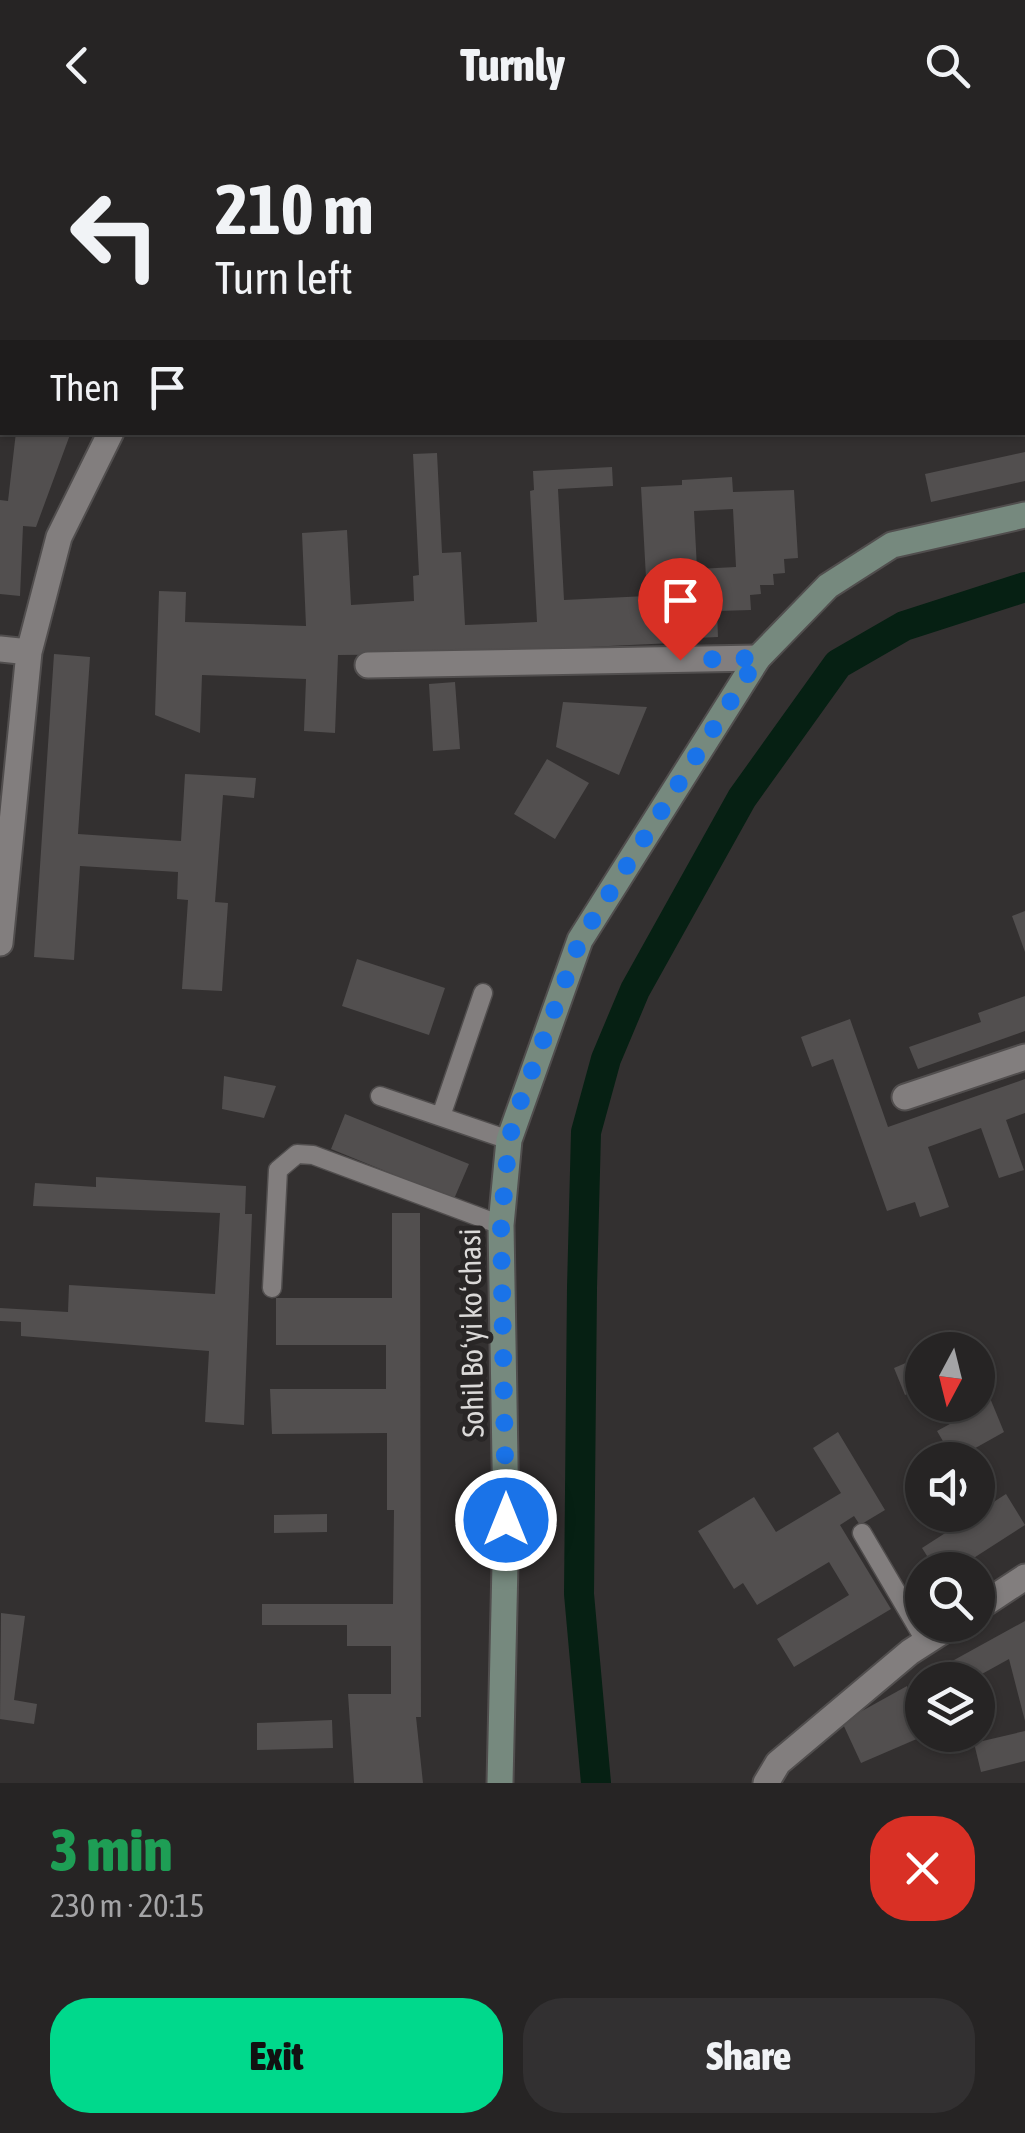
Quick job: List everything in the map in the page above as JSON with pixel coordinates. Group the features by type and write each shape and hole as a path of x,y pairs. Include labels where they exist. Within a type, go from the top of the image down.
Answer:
{"main road":[{"name":"Sohil Boʻyi koʻchasi","path":"500,1783 506,1520 501,1225 509,1140 580,940 758,658 828,586 892,545 1025,515"}],"street":[{"path":"0,943 29,652 59,536 109,435"},
{"path":"0,650 29,652"},
{"path":"368,665 758,658"},
{"path":"905,1097 1025,1058"},
{"path":"995,1597 1025,1577"},
{"path":"766,1783 778,1763 926,1642"}],"lane":[{"path":"440,1116 482,993"},
{"path":"380,1096 509,1140"},
{"path":"272,1288 278,1170 297,1154 313,1155 501,1225"},
{"path":"862,1534 905,1607"}],"building":[{"path":"16,435 70,435 36,527 23,526 20,596 0,594 0,500 8,501"},
{"path":"1025,452 1025,481 931,502 925,474"},
{"path":"437,453 442,553 461,552 465,625 537,622 530,491 534,490 533,471 612,467 613,486 558,489 564,600 647,596 641,487 732,477 733,492 794,490 798,558 784,559 785,573 773,574 774,585 760,585 761,594 750,595 751,610 717,611 718,637 673,639 673,643 442,654 338,655 335,733 304,731 306,679 202,675 200,733 155,715 159,591 186,592 185,622 306,626 302,533 347,530 351,605 414,601 413,576 419,575 413,454","holes":["733,509 736,567 697,569 694,511"]},
{"path":"54,654 90,657 78,834 181,841 185,774 256,778 254,798 223,795 215,902 228,903 222,991 182,989 188,900 177,899 178,872 80,866 74,960 34,957"},
{"path":"455,682 460,749 433,751 429,684"},
{"path":"563,702 647,707 619,775 556,747"},
{"path":"547,759 589,783 555,839 514,814"},
{"path":"1025,911 1025,952 1012,916"},
{"path":"357,959 445,988 429,1035 342,1006"},
{"path":"1025,996 1025,1031 918,1069 909,1047 981,1022 978,1013"},
{"path":"850,1019 888,1127 1025,1079 1025,1113 1006,1120 1024,1170 999,1178 981,1128 928,1147 949,1207 920,1217 915,1202 887,1211 833,1059 812,1067 801,1037"},
{"path":"224,1076 276,1086 264,1118 222,1109"},
{"path":"345,1114 469,1164 454,1199 331,1149"},
{"path":"96,1177 246,1186 245,1214 252,1214 244,1425 205,1422 209,1351 21,1336 21,1322 0,1321 0,1308 68,1312 69,1285 215,1294 220,1213 33,1206 35,1183 96,1187"},
{"path":"392,1213 420,1213 421,1717 416,1717 423,1783 354,1783 348,1694 391,1694 391,1646 347,1646 347,1625 262,1625 262,1604 393,1604 394,1510 387,1510 387,1433 272,1434 270,1389 386,1389 386,1345 276,1345 276,1298 392,1298"},
{"path":"905,1363 905,1395 894,1368"},
{"path":"995,1410 1004,1432 986,1442 943,1442 937,1431 954,1422 995,1422"},
{"path":"838,1432 885,1510 860,1525 854,1516 840,1525 891,1609 794,1667 777,1639 849,1595 829,1562 757,1605 743,1583 734,1589 698,1531 754,1497 776,1532 841,1493 813,1448"},
{"path":"1006,1494 1025,1525 983,1552 925,1552 922,1548 947,1532 995,1532 995,1501"},
{"path":"327,1514 327,1532 274,1533 274,1515"},
{"path":"1,1613 25,1616 14,1700 37,1704 34,1724 0,1719"},
{"path":"1025,1621 1025,1721 1009,1659 995,1667 995,1662 951,1662 987,1642 995,1642 995,1638"},
{"path":"905,1687 905,1744 861,1763 842,1722"},
{"path":"332,1720 333,1748 257,1750 257,1723"},
{"path":"1025,1731 1025,1761 981,1772 976,1752 995,1752 995,1738"}],"waterway":[{"path":"596,1783 579,1594 582,1288 586,1132 606,1059 635,990 742,798 838,664 904,626 1025,587"}],"route":[{"path":"506,1520 501,1225 509,1140 516,1114 580,940 758,658 680,660"}]}
